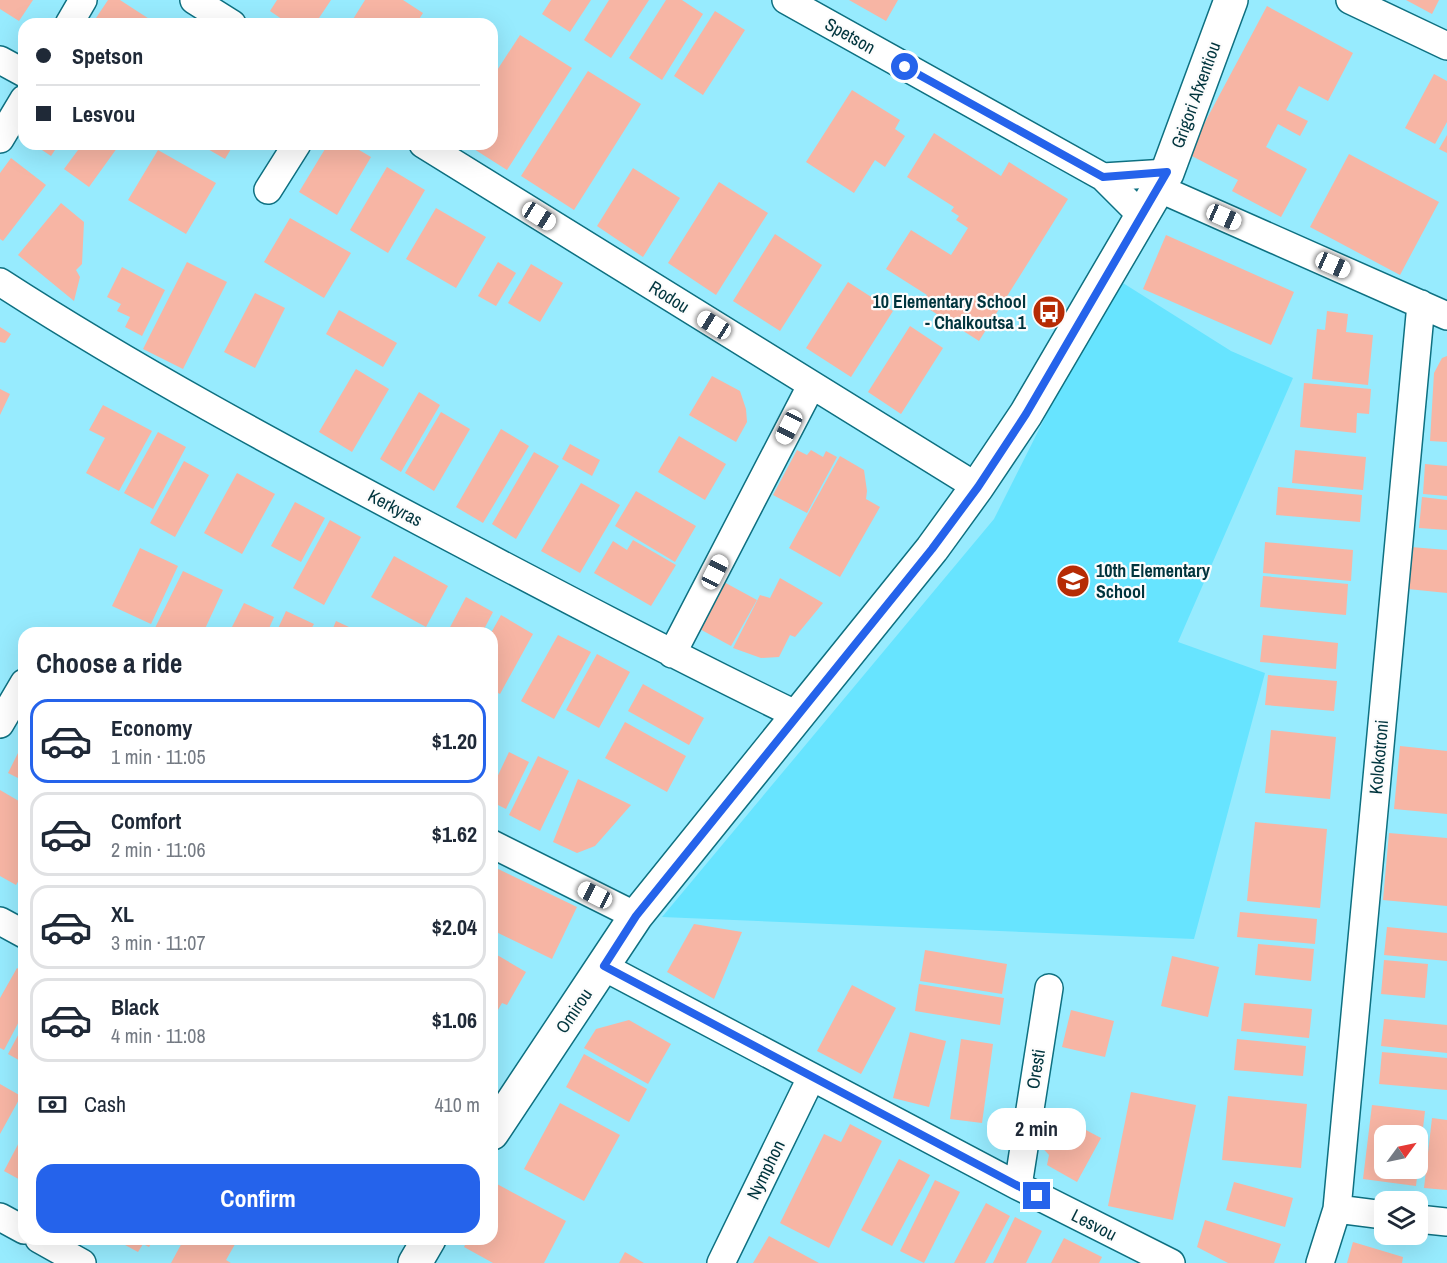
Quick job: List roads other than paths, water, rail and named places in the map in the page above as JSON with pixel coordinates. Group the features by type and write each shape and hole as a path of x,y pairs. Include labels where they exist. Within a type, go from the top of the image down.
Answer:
{"street":[{"path":"72,18 83,0"},
{"path":"195,0 223,18"},
{"name":"Spetson","path":"786,0 1103,177 1142,216"},
{"name":"Grigori Afxentiou","path":"1163,180 1232,0"},
{"path":"1350,0 1447,46"},
{"path":"0,60 18,70"},
{"path":"0,139 18,109"},
{"path":"268,190 293,150"},
{"name":"Rodou","path":"433,150 811,386 978,487"},
{"path":"1103,177 1163,180 1447,316"},
{"name":"Omirou","path":"498,1124 636,916 799,716 932,549 978,487 1026,414 1163,180"},
{"name":"Kerkyras","path":"0,282 59,320 239,426 672,654 799,716"},
{"name":"Kolokotroni","path":"1320,1263 1337,1209 1420,304"},
{"path":"672,654 811,386"},
{"path":"0,724 18,692"},
{"path":"498,847 636,916"},
{"path":"0,921 18,931"},
{"name":"Lesvou","path":"604,966 811,1078 1171,1263"},
{"name":"Oresti","path":"1018,1186 1049,988"},
{"name":"Nymphon","path":"721,1263 811,1078"},
{"path":"1337,1209 1374,1214"},
{"path":"0,1217 18,1227"},
{"path":"1428,1220 1447,1222"},
{"path":"50,1245 82,1263"},
{"path":"416,1263 426,1245"}],"place":[{"name":"10 Elementary School - Chalkoutsa 1","path":"1049,312"},
{"name":"10th Elementary School","path":"1073,581"}]}
